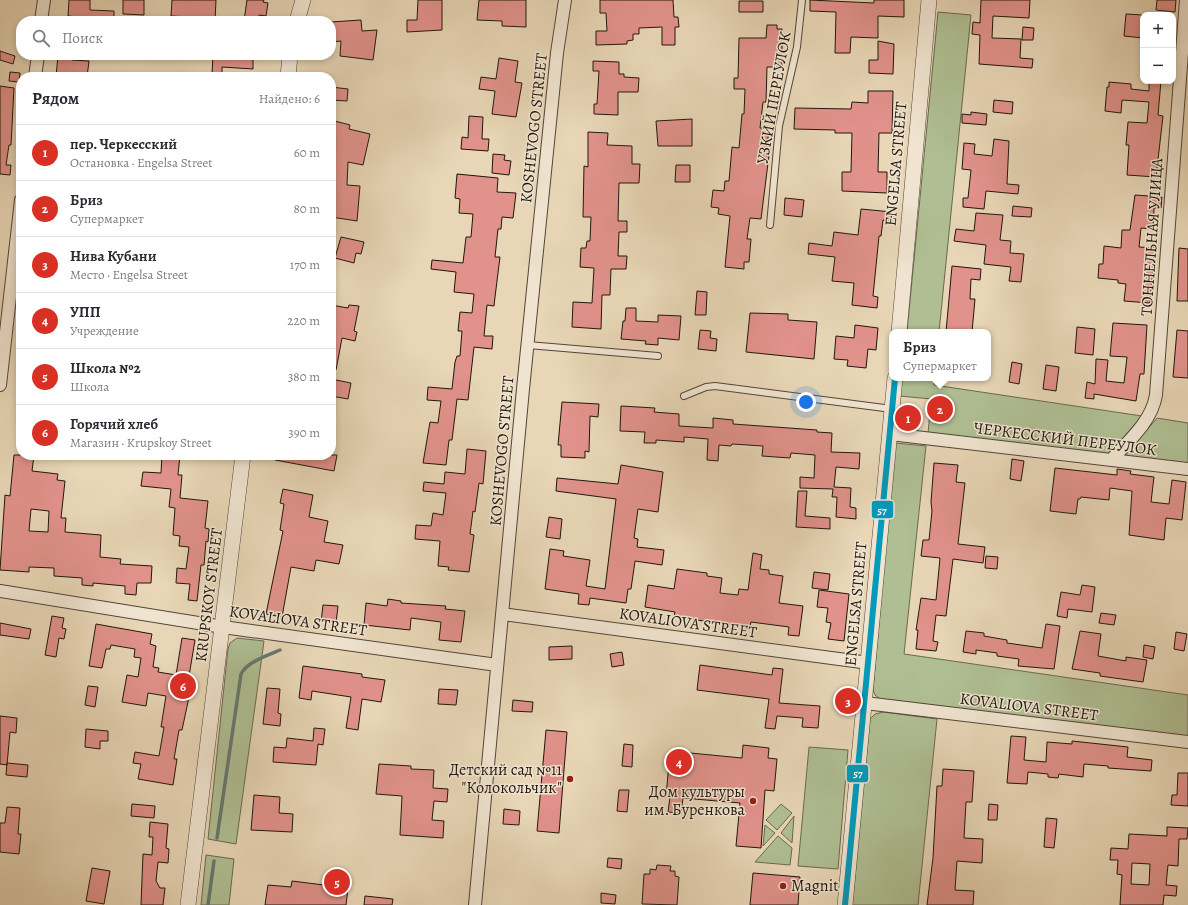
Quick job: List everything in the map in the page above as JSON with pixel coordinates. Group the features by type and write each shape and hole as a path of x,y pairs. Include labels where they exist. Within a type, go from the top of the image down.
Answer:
{"street":[{"path":"42,16 44,0"},
{"path":"298,16 303,0"},
{"name":"KOSHEVOGO STREET","path":"475,905 557,53 565,0"},
{"name":"ENGELSA STREET","path":"899,329 929,0"},
{"name":"ТОННЕЛЬНАЯ УЛИЦА","path":"1111,460 1145,421 1153,407 1156,395 1186,0"},
{"path":"36,72 37,60"},
{"path":"288,72 290,60"},
{"path":"0,385 16,244"},
{"name":"ENGELSA STREET","path":"846,905 895,381"},
{"name":"ЧЕРКЕССКИЙ ПЕРЕУЛОК","path":"890,434 1188,469"},
{"name":"KRUPSKOY STREET","path":"188,905 224,627 243,460"},
{"name":"KOVALIOVA STREET","path":"0,591 224,627 497,665"},
{"name":"KOVALIOVA STREET","path":"502,614 869,663"},
{"name":"KOVALIOVA STREET","path":"865,703 1188,742"}],"lane":[{"name":"УЗКИЙ ПЕРЕУЛОК","path":"770,225 779,126 797,46 802,0"},
{"path":"528,345 658,356"},
{"path":"684,396 706,387 715,386 892,409"}],"green space":[{"path":"938,12 971,15 939,329 907,329"},
{"path":"902,381 934,381 934,385 1142,416 1108,455 928,434 931,399 900,396"},
{"path":"1157,418 1188,423 1188,464 1124,457"},
{"path":"895,443 926,446 904,654 1188,695 1188,737 880,699 875,695 873,690"},
{"path":"237,638 264,641 236,844 208,839 228,649 230,643"},
{"path":"883,712 937,719 918,905 852,905 870,719 875,714"},
{"path":"809,747 848,750 838,869 798,866"},
{"path":"781,804 792,813 777,830 766,820"},
{"path":"794,816 792,843 781,833"},
{"path":"765,825 775,833 763,846"},
{"path":"778,836 792,848 790,865 755,862"},
{"path":"206,855 234,859 229,905 201,905"}],"building":[{"path":"69,0 90,0 90,10 114,11 114,16 68,16"},
{"path":"123,0 144,0 144,15 123,14"},
{"path":"172,0 216,0 215,16 171,16"},
{"path":"247,0 264,0 263,2 268,3 266,16 245,16"},
{"path":"418,0 442,0 442,30 407,32 407,20 417,20"},
{"path":"479,0 526,0 526,27 502,26 502,21 477,20"},
{"path":"600,0 673,0 674,17 678,17 679,27 675,27 675,45 662,45 662,27 639,28 639,34 633,34 633,40 627,41 627,44 596,45 596,31 607,31 606,13 600,13"},
{"path":"810,0 874,3 874,0 904,0 904,17 878,16 878,38 851,37 850,53 835,53 836,12 810,11"},
{"path":"981,0 1030,0 1029,18 993,16 992,38 1021,39 1020,58 1033,59 1032,68 979,64 980,35 972,34 973,22 980,23"},
{"path":"1157,0 1176,0 1175,12 1156,10"},
{"path":"739,1 763,1 763,12 739,12"},
{"path":"1126,14 1140,15 1140,38 1124,36"},
{"path":"361,20 362,31 377,30 373,60 340,56 341,41 336,42 336,22"},
{"path":"767,25 777,25 777,29 782,29 782,67 767,67 766,102 763,102 760,128 769,129 767,147 770,147 761,219 750,218 747,239 751,239 749,262 744,262 744,269 725,267 730,216 718,214 719,208 711,207 713,190 724,191 725,181 729,181 732,147 739,148 742,114 744,114 745,89 734,89 734,78 738,78 739,38 766,38"},
{"path":"1023,27 1034,28 1033,40 1022,40"},
{"path":"878,41 894,44 893,74 869,73 869,60 878,60"},
{"path":"0,51 15,56 13,64 0,60"},
{"path":"499,58 518,61 515,82 522,83 516,117 492,114 495,91 479,89 481,77 496,79"},
{"path":"58,60 89,61 88,72 56,72"},
{"path":"213,60 253,60 253,69 222,67 222,72 212,72"},
{"path":"593,61 619,62 619,74 624,74 624,77 639,78 638,92 618,92 618,115 594,114 594,104 597,104 599,71 593,71"},
{"path":"10,72 16,73 16,82 9,81"},
{"path":"1109,82 1131,84 1131,89 1149,91 1149,84 1161,84 1158,115 1163,116 1156,177 1127,175 1129,145 1126,145 1128,122 1147,123 1149,102 1122,100 1121,113 1105,111 1107,87 1109,87"},
{"path":"0,86 14,88 11,145 9,145 6,165 11,165 10,175 0,174"},
{"path":"336,88 348,89 347,101 336,100"},
{"path":"868,91 893,91 892,133 879,133 878,172 887,172 887,193 842,191 842,172 851,172 852,133 835,133 835,130 794,129 795,108 851,109 852,102 868,103"},
{"path":"994,100 1013,102 1012,114 993,112"},
{"path":"971,112 987,114 986,125 962,123 962,114 971,115"},
{"path":"469,116 483,117 482,139 489,139 488,151 461,149 462,137 468,138"},
{"path":"692,119 692,146 658,146 656,121"},
{"path":"336,121 350,125 349,129 370,134 363,165 348,162 347,185 360,186 357,221 336,218"},
{"path":"588,132 608,133 607,145 632,146 632,164 640,164 639,183 619,183 618,221 627,221 627,232 619,232 618,256 627,256 626,269 611,269 610,295 602,295 601,329 572,327 573,302 592,303 594,268 580,267 581,248 586,248 587,241 590,241 591,217 583,217 584,166 588,167"},
{"path":"994,139 1009,141 1007,184 1019,185 1018,194 986,191 984,209 963,207 963,198 968,198 971,170 962,169 964,143 975,144 974,154 992,156"},
{"path":"493,154 505,155 504,160 511,161 509,175 492,173"},
{"path":"676,165 690,165 690,182 675,182"},
{"path":"457,174 498,178 497,192 516,193 513,218 502,217 501,229 498,229 495,257 500,257 494,306 487,305 484,336 493,336 492,349 474,347 468,400 457,399 452,440 449,440 446,465 423,463 430,422 438,423 441,401 427,400 428,387 452,389 455,362 457,356 460,356 462,331 458,331 460,312 472,313 474,294 454,292 456,272 431,269 432,260 463,263 466,237 471,237 473,214 459,213 460,199 455,198"},
{"path":"1135,195 1162,197 1161,208 1154,208 1153,229 1141,228 1139,247 1155,248 1150,303 1124,301 1126,284 1118,283 1118,280 1098,278 1099,264 1103,264 1104,246 1121,248 1122,230 1130,230"},
{"path":"785,198 804,200 802,217 784,215"},
{"path":"1013,206 1032,208 1031,217 1012,216"},
{"path":"861,209 892,212 891,221 883,220 881,236 879,236 873,296 878,297 877,308 852,305 854,283 832,281 835,257 808,254 809,243 832,246 834,232 858,235"},
{"path":"976,213 1003,215 1000,240 1011,241 1010,253 1024,254 1021,282 1009,281 1011,267 984,264 986,245 954,241 956,229 974,231"},
{"path":"341,237 364,242 361,254 356,253 354,263 336,258"},
{"path":"1179,248 1188,249 1188,301 1177,301"},
{"path":"952,266 981,269 980,280 971,279 970,299 975,299 972,329 946,329"},
{"path":"697,291 707,292 706,315 695,315"},
{"path":"349,305 359,306 354,331 357,332 355,341 342,338 336,370 336,306 348,308"},
{"path":"626,308 636,308 636,321 658,322 658,315 681,316 679,340 658,338 658,345 645,344 646,341 621,339"},
{"path":"750,313 788,314 788,320 817,322 814,359 746,352"},
{"path":"1113,323 1147,325 1144,374 1140,374 1136,401 1094,394 1094,399 1085,398 1087,382 1095,384 1096,359 1108,360 1106,381 1124,383 1127,357 1110,356"},
{"path":"855,325 878,328 876,350 868,349 866,368 847,366 848,360 834,359 836,336 854,338"},
{"path":"1077,327 1095,329 1093,355 1075,353"},
{"path":"700,330 711,331 710,338 717,339 716,351 698,349"},
{"path":"1177,330 1188,331 1188,378 1173,377"},
{"path":"1012,362 1022,364 1019,384 1009,382"},
{"path":"1046,365 1059,367 1056,391 1043,389"},
{"path":"336,380 351,383 348,399 336,397"},
{"path":"562,402 599,404 598,417 590,416 589,452 585,451 585,458 561,457 561,445 558,445"},
{"path":"933,403 948,405 947,416 932,414"},
{"path":"621,406 655,408 654,412 679,414 679,426 713,428 713,418 733,420 733,424 817,430 817,432 832,433 831,452 860,453 859,469 836,467 834,487 851,488 850,507 856,508 856,519 836,517 837,497 832,497 833,489 800,488 800,477 814,478 815,455 791,453 790,458 762,456 763,446 732,444 731,446 719,445 718,461 707,460 708,439 684,437 684,442 656,440 656,443 644,443 645,432 620,431"},
{"path":"467,449 486,451 483,484 479,483 475,512 473,511 470,534 474,535 469,572 448,570 449,567 438,566 440,541 415,539 416,525 431,526 433,513 443,515 446,493 423,491 424,482 444,484 445,472 465,474"},
{"path":"14,455 16,455 16,460 33,460 32,471 58,474 57,480 65,481 61,518 66,518 65,532 101,535 100,557 121,559 120,564 152,566 151,583 137,583 136,595 125,594 125,586 93,583 93,586 82,585 82,578 54,576 54,568 29,567 29,572 0,570 5,495 10,496","holes":["31,509 49,511 48,532 29,531"]},
{"path":"337,455 334,471 275,460 336,460"},
{"path":"1012,459 1024,461 1021,481 1010,479"},
{"path":"162,460 180,460 178,475 182,475 180,498 208,501 205,528 209,529 208,542 206,541 204,565 201,565 197,601 188,600 190,584 176,583 177,568 186,569 189,547 179,546 180,536 173,535 175,508 169,507 171,489 141,486 143,472 161,473"},
{"path":"934,463 958,465 956,482 965,483 958,544 985,547 983,563 953,559 946,616 936,615 933,641 938,642 936,651 916,649 918,630 916,630 921,598 936,600 940,558 921,556 923,540 929,540"},
{"path":"621,465 663,472 658,512 638,509 634,538 638,539 637,547 664,550 662,565 635,561 631,589 628,589 626,603 590,598 589,605 578,604 579,594 545,589 550,549 564,551 563,556 590,560 586,586 605,589 616,499 556,491 557,478 618,484"},
{"path":"1055,468 1117,475 1117,469 1131,471 1130,474 1154,477 1151,502 1169,504 1172,480 1186,482 1182,520 1166,518 1164,540 1129,535 1132,491 1110,488 1109,500 1081,497 1078,499 1076,514 1050,511"},
{"path":"283,489 313,495 309,517 328,521 324,542 343,545 339,564 316,560 314,571 291,567 282,617 266,614 283,531 280,530 284,504 280,503"},
{"path":"798,491 807,491 805,516 830,518 830,529 796,527"},
{"path":"549,517 562,519 560,539 546,537"},
{"path":"753,553 762,555 760,569 769,570 769,574 783,576 779,603 803,606 799,636 788,635 789,627 751,622 750,627 674,617 675,612 645,607 648,585 674,589 677,569 707,573 707,576 722,578 720,593 738,595 739,589 748,590"},
{"path":"986,556 998,557 997,569 985,568"},
{"path":"814,572 830,574 828,590 812,588"},
{"path":"1082,585 1095,587 1092,612 1068,609 1067,618 1057,616 1061,592 1080,595"},
{"path":"819,590 849,594 844,641 828,639 831,623 826,622 828,608 817,607"},
{"path":"388,599 401,601 401,603 446,606 445,609 465,611 461,642 439,640 441,622 411,618 410,630 364,625 366,603 387,606"},
{"path":"323,605 338,606 336,623 321,622"},
{"path":"1101,613 1116,615 1114,625 1099,623"},
{"path":"52,616 64,618 62,628 66,629 64,639 59,638 56,657 45,655"},
{"path":"0,623 31,629 29,639 0,635"},
{"path":"96,624 152,634 150,644 156,646 153,667 159,668 158,672 176,675 182,638 195,640 188,682 192,683 182,730 179,730 174,759 177,759 173,785 138,779 141,764 133,763 135,752 159,756 164,727 161,727 166,696 148,693 146,706 122,702 127,675 138,677 141,658 134,657 135,649 111,645 110,649 106,649 102,668 89,666"},
{"path":"1046,624 1060,626 1054,669 1018,666 1019,659 997,656 997,653 976,650 976,654 963,652 966,631 984,633 984,636 1007,640 1007,643 1042,648"},
{"path":"1080,631 1101,634 1098,656 1126,661 1126,657 1147,660 1143,682 1100,676 1100,673 1072,669"},
{"path":"1176,632 1187,634 1184,651 1174,649"},
{"path":"1144,645 1155,647 1153,659 1143,657"},
{"path":"572,646 572,659 549,660 549,647"},
{"path":"622,652 624,665 612,667 610,654"},
{"path":"700,665 772,675 773,668 783,669 779,703 820,706 818,728 802,727 803,718 777,716 775,729 765,728 769,699 697,690"},
{"path":"303,666 362,674 362,677 385,680 381,702 362,699 358,730 346,728 351,697 312,691 311,700 299,698"},
{"path":"88,686 98,687 95,707 85,705"},
{"path":"267,688 280,689 278,713 281,714 280,726 263,724"},
{"path":"439,689 458,690 456,705 438,704"},
{"path":"513,700 533,702 532,712 512,711"},
{"path":"0,716 17,718 16,733 10,732 7,765 0,764"},
{"path":"314,728 325,729 323,745 318,744 316,765 273,762 274,747 286,748 287,738 313,741"},
{"path":"86,729 108,731 108,741 100,741 100,749 85,747"},
{"path":"546,730 567,732 559,833 537,831"},
{"path":"1011,736 1026,737 1024,760 1046,762 1047,742 1072,744 1072,741 1128,747 1127,757 1152,760 1151,771 1108,768 1108,766 1084,764 1083,777 1059,774 1058,778 1048,777 1048,774 1028,772 1027,784 1007,783"},
{"path":"624,744 633,745 632,767 622,766"},
{"path":"743,745 769,748 768,758 777,759 774,791 765,790 761,848 736,846 740,803 683,798 681,813 668,812 670,797 666,797 670,751 742,758"},
{"path":"7,763 28,765 27,777 6,775"},
{"path":"379,764 411,766 411,769 434,770 433,788 448,789 447,802 434,801 432,820 444,821 443,838 400,835 402,796 376,794"},
{"path":"943,769 974,771 972,802 966,802 964,838 983,839 982,863 957,861 955,890 974,891 973,905 927,905 933,858 937,786 942,786"},
{"path":"1178,773 1188,773 1188,806 1171,805 1172,795 1177,795"},
{"path":"619,790 629,790 627,812 617,811"},
{"path":"254,795 280,797 279,813 293,814 292,832 251,830"},
{"path":"132,804 155,806 154,818 131,816"},
{"path":"989,804 998,805 997,820 988,820"},
{"path":"7,807 20,808 18,834 21,834 19,854 0,852 0,823 5,823"},
{"path":"504,809 520,811 519,825 503,824"},
{"path":"1046,818 1057,819 1054,848 1044,847"},
{"path":"150,822 168,824 166,848 169,849 168,863 158,862 156,881 160,888 165,888 163,905 141,905 143,854 152,855 153,837 149,837"},
{"path":"1167,827 1188,828 1187,839 1179,839 1178,866 1168,865 1166,885 1177,886 1176,896 1164,895 1163,905 1120,905 1122,875 1117,874 1118,860 1110,860 1111,848 1128,849 1129,834 1167,836","holes":["1132,863 1150,864 1149,885 1131,884"]},
{"path":"608,858 622,859 621,869 607,867"},
{"path":"657,865 671,866 670,871 675,871 675,876 679,877 677,905 642,904 644,874 650,874 650,869 656,870"},
{"path":"92,868 110,871 104,904 86,901"},
{"path":"753,873 800,877 798,905 750,905"},
{"path":"292,881 348,888 346,905 265,905 268,885 291,887"},
{"path":"601,893 616,895 615,904 601,903"},
{"path":"365,896 393,899 392,905 364,905"}],"waterway":[{"path":"217,838 241,674 253,662 280,650"},
{"path":"208,905 214,861"}],"transit line":[{"name":"57","path":"845,905 895,381"}],"place":[{"name":"Бриз","path":"940,409"},
{"name":"пер. Черкесский","path":"908,418"},
{"name":"Горячий хлеб","path":"183,686"},
{"name":"Нива Кубани","path":"848,701"},
{"name":"УПП","path":"679,762"},
{"name":"Детский сад №11 \"Колокольчик\"","path":"570,779"},
{"name":"Дом культуры им. Буренкова","path":"753,801"},
{"name":"Школа №2","path":"337,882"},
{"name":"Magnit","path":"783,886"}]}
